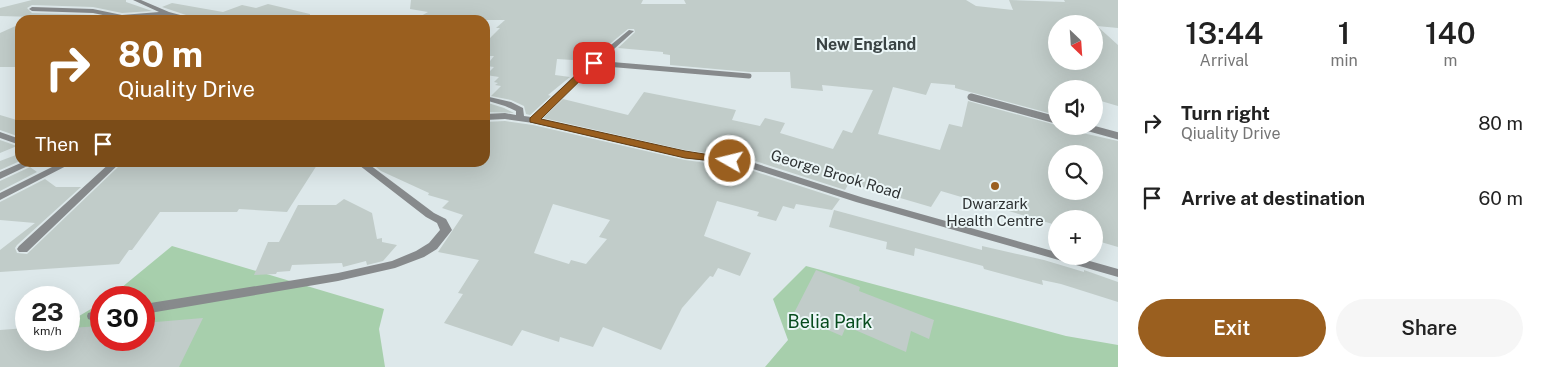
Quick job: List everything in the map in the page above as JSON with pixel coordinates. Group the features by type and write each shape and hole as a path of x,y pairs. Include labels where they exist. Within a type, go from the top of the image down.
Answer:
{"street":[{"path":"136,0 175,15"},
{"path":"32,9 93,11 116,15"},
{"path":"137,15 166,13"},
{"path":"534,120 631,31"},
{"path":"490,99 508,104 520,110 520,120"},
{"name":"George Brook Road","path":"490,117 505,116 520,120 534,120 685,154 745,163 860,200 1048,254"},
{"path":"0,135 15,140"},
{"path":"0,176 21,167"},
{"path":"0,197 60,167"},
{"path":"23,249 112,167"},
{"path":"155,307 215,299 338,277 394,264 420,254 433,246 446,230 442,221 430,216 366,167"},
{"name":"George Brook Road","path":"1089,265 1118,273"}],"lane":[{"path":"594,63 749,76"},
{"path":"971,97 1048,118"},
{"path":"1103,132 1118,136"}],"green space":[{"path":"172,246 384,309 379,329 385,367 0,367 0,362 34,351 80,351 80,315 90,310 90,351 155,351 155,286 123,286"},
{"name":"Belia Park","path":"806,266 1066,336 1118,345 1118,367 765,367 788,340 773,299"}],"building":[{"path":"32,0 126,0 126,2 152,11 122,13 93,7 32,5 27,8 32,13 93,15 15,16 0,16 0,8"},
{"path":"411,0 643,0 641,4 686,4 684,0 966,0 976,6 1013,10 1009,0 1065,2 1064,0 1118,0 1118,28 1103,27 1103,15 1048,15 1048,70 1103,70 1103,31 1118,45 1118,106 1103,102 1103,80 1048,80 1048,113 955,88 955,85 931,83 926,95 893,87 878,134 940,150 949,124 962,127 968,101 1048,123 1048,135 1091,135 1118,141 1118,247 1103,243 1103,210 1048,210 1048,223 941,191 931,207 849,183 845,190 749,159 685,150 543,118 563,99 628,115 644,92 736,110 732,120 760,126 765,118 785,123 780,133 833,149 843,130 852,133 873,90 822,85 823,91 791,88 790,72 749,72 670,65 670,55 663,54 663,52 618,48 635,32 634,29 628,29 589,61 557,59 555,75 570,77 548,95 551,96 530,115 526,114 524,106 511,100 491,96 501,86 495,85 498,83 494,82 499,77 490,76 490,71 494,67 490,66 490,61 494,56 490,56 490,38 500,28 496,28 505,20 490,20 490,15 423,15 428,12 410,9"},
{"path":"172,3 223,12 242,5 256,8 268,4 310,15 186,15 162,7"},
{"path":"15,26 15,67 0,67 0,33"},
{"path":"490,104 504,108 514,113 490,112"},
{"path":"0,115 15,120 15,135 0,130"},
{"path":"505,121 533,125 685,160 744,168 840,199 832,210 796,204 794,209 783,206 776,221 757,216 759,212 717,201 704,236 751,253 740,276 718,268 713,277 710,276 682,308 661,350 603,327 593,347 560,337 559,342 522,330 512,346 444,323 463,294 458,293 479,260 438,252 463,215 442,208 449,201 428,195 429,193 376,167 490,167 490,122","holes":["553,204 610,220 599,237 607,239 586,264 571,260 569,264 534,253"]},
{"path":"0,140 15,145 15,147 0,153"},
{"path":"15,155 15,163 0,170 0,161"},
{"path":"30,167 37,172 0,191 0,181"},
{"path":"118,167 316,167 287,212 239,209 237,212 160,212 132,250 129,250 119,264 0,272 0,250 35,223 0,220 0,202 45,179 56,187 81,187 17,245 15,248 17,253 27,254"},
{"path":"344,199 372,213 377,239 382,238 382,242 397,245 383,261 367,265 366,261 343,267 342,263 292,265 290,271 254,275 268,242 279,242 298,205 336,205"},
{"path":"834,210 982,250 982,246 1044,260 1048,261 1048,265 1061,265 1084,272 1084,270 1118,282 1118,302 1042,280 1043,285 984,269 983,266 915,248 914,256 886,249 887,242 829,227"},
{"path":"816,270 860,287 859,291 934,320 929,339 911,331 906,352 846,326 842,336 793,315"},
{"path":"203,318 179,367 0,367 0,330 15,329 15,351 80,351 80,327 90,327 90,351 155,351 155,322"}],"place":[{"name":"Dwarzark Health Centre","path":"995,186"}],"district":[{"name":"New England","path":"866,44"}],"route":[{"path":"594,63 534,120 685,154 730,161"}]}
